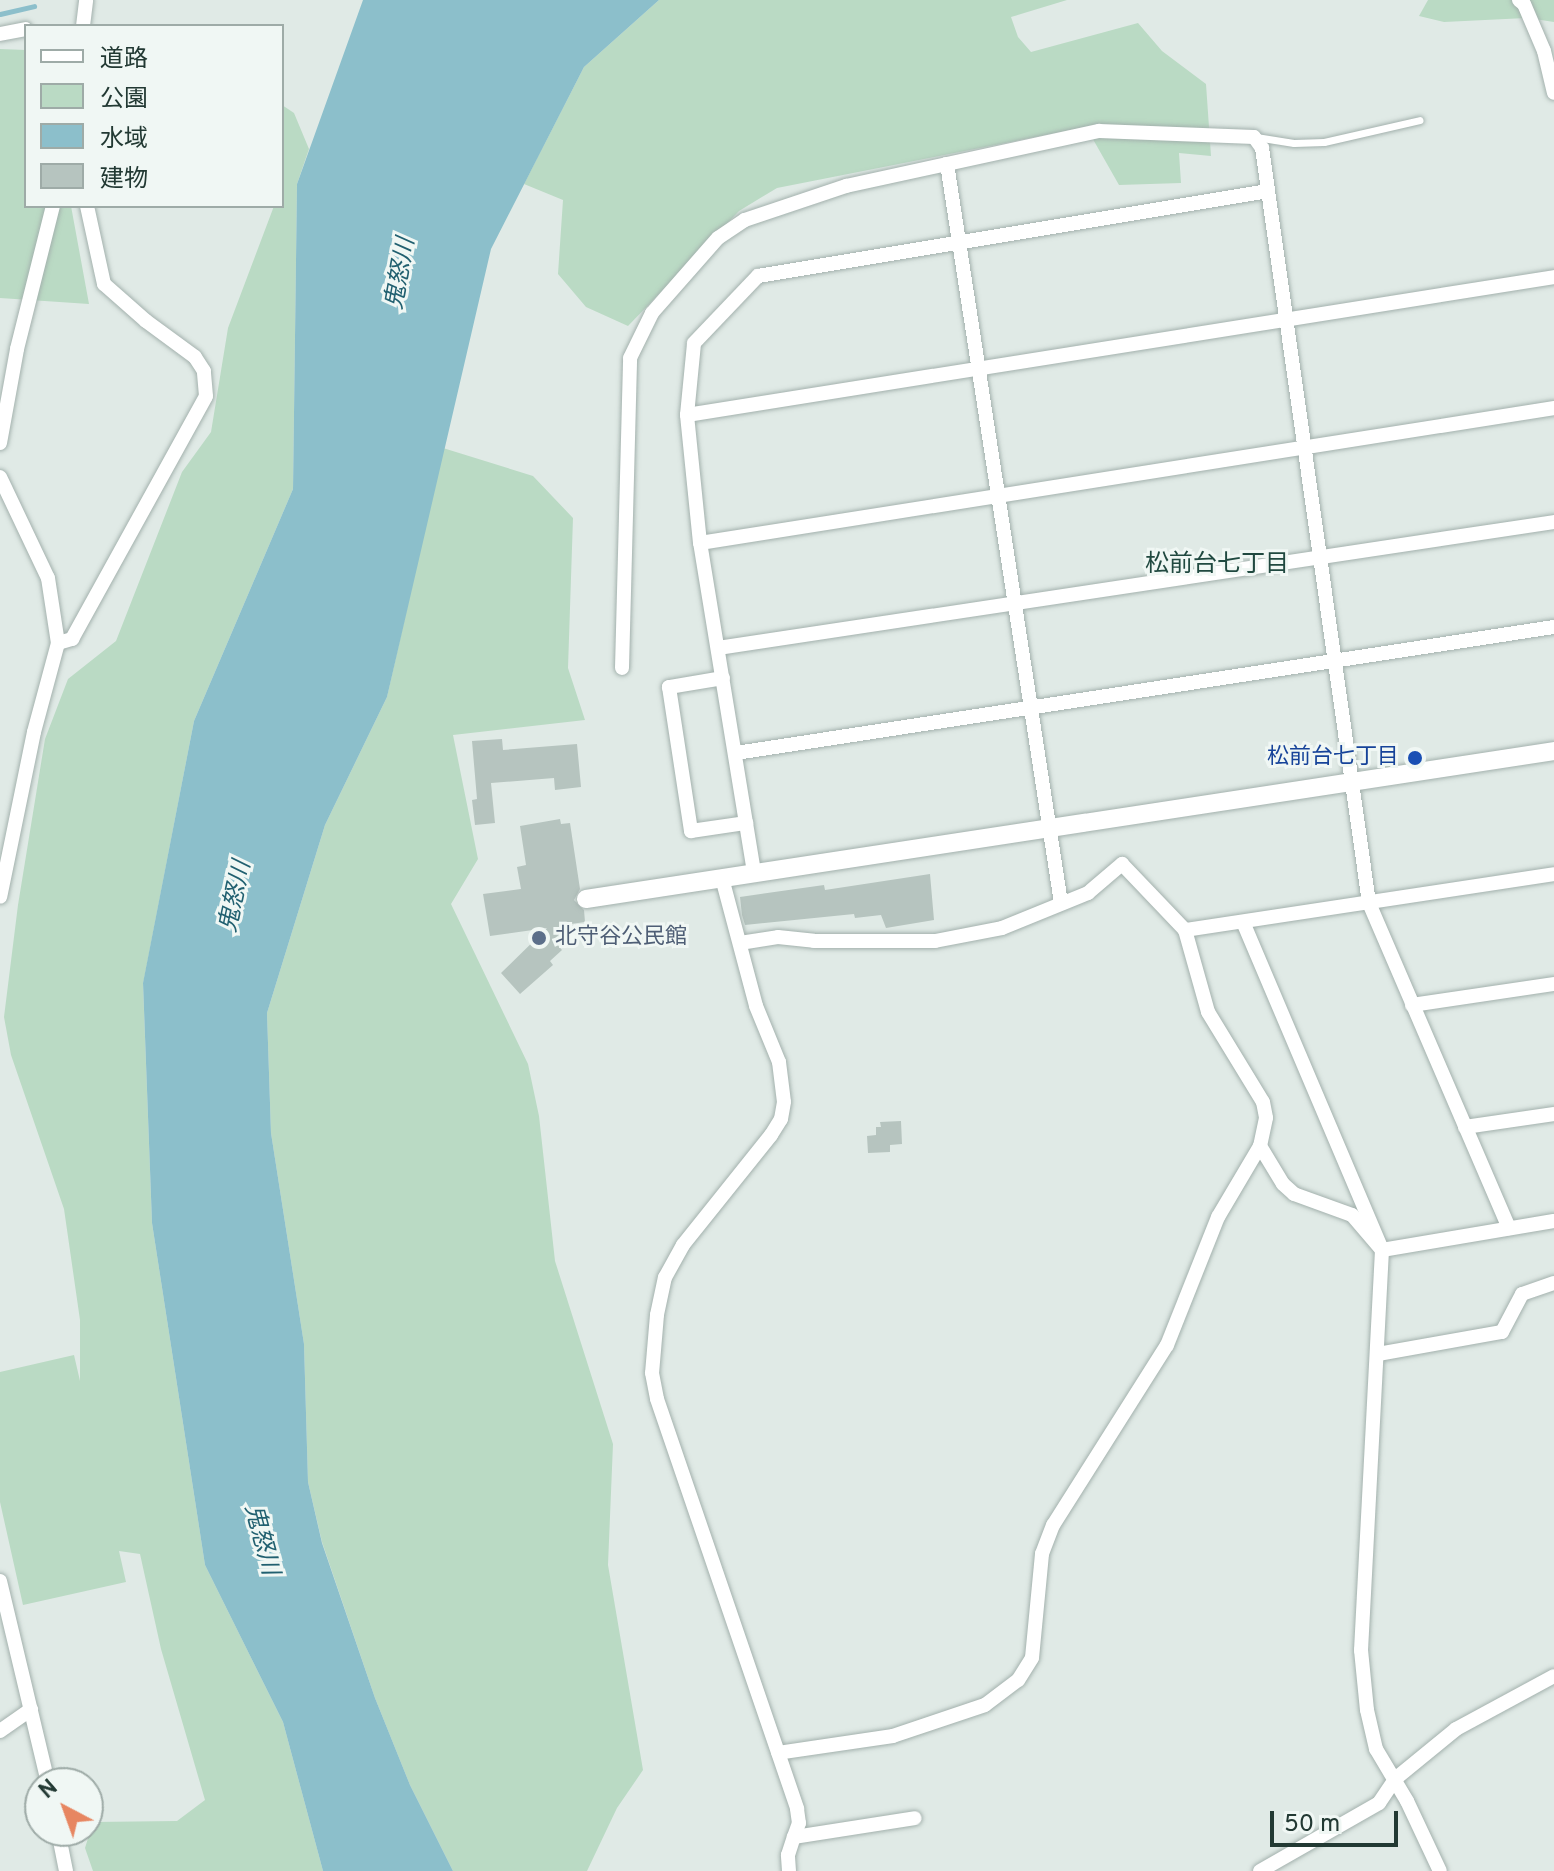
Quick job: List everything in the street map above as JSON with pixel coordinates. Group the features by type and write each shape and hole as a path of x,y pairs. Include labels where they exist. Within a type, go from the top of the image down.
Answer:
{"street":[{"path":"83,24 86,0"},
{"path":"1519,0 1524,4 1544,51 1554,93"},
{"path":"0,34 24,29"},
{"path":"622,668 630,358 652,313 718,238 745,220 846,186 1099,131 1254,137 1262,148 1369,903 1509,1228"},
{"path":"947,164 1061,903"},
{"path":"754,872 700,543 687,415 694,343 758,276 1268,191"},
{"path":"0,443 53,208"},
{"path":"58,643 72,639 206,396 204,371 195,357 146,321 104,284 87,208"},
{"path":"687,415 1286,317 1554,277"},
{"path":"700,543 1554,408"},
{"path":"0,477 48,578 58,643 34,732 0,897"},
{"path":"718,648 1554,522"},
{"path":"736,753 1554,627"},
{"path":"723,678 669,687 691,831 746,823"},
{"path":"586,899 1554,751"},
{"path":"740,943 778,937 814,941 935,941 1002,928 1088,893 1122,864 1185,930 1208,1012 1263,1102 1266,1118 1260,1146 1218,1217 1167,1345 1053,1525 1042,1554 1032,1658 1018,1680 985,1705 893,1736 778,1753"},
{"path":"1185,930 1554,874"},
{"path":"722,878 756,1006 779,1062 784,1102 781,1119 683,1245 665,1277 657,1315 652,1373 657,1399 797,1809 799,1823 788,1855 789,1871"},
{"path":"1243,922 1382,1250 1361,1650 1367,1710 1376,1749 1395,1779 1440,1871"},
{"path":"1412,1005 1554,984"},
{"path":"1465,1127 1554,1114"},
{"path":"1260,1146 1283,1184 1294,1194 1352,1215 1382,1250"},
{"path":"1382,1250 1554,1221"},
{"path":"1378,1354 1502,1332 1522,1294 1554,1283"},
{"path":"0,1581 44,1767"},
{"path":"1260,1871 1379,1803 1395,1779 1456,1729 1554,1676"},
{"path":"0,1731 31,1709"},
{"path":"794,1837 915,1818"},
{"path":"61,1847 66,1871"}],"lane":[{"path":"1254,137 1294,143 1324,142 1420,120"}],"green space":[{"path":"659,0 1067,0 1011,17 1018,37 1031,52 1138,23 1162,51 1206,84 1211,156 1179,153 1181,183 1119,185 1086,127 777,188 739,211 628,326 586,307 558,274 563,200 524,184 584,67"},
{"path":"1428,0 1554,0 1554,22 1528,18 1444,22 1419,16"},
{"path":"0,49 24,50 24,208 71,208 89,304 0,298"},
{"path":"284,106 294,113 309,149 297,184 293,489 194,721 143,984 152,1223 205,1565 283,1722 323,1871 93,1871 85,1848 104,1847 104,1822 177,1821 205,1800 161,1649 140,1554 119,1551 126,1582 23,1605 0,1502 0,1372 74,1355 80,1381 80,1320 64,1209 11,1055 4,1017 18,905 45,739 68,679 116,641 182,472 211,432 228,328 273,208 284,208"},
{"path":"443,448 533,476 573,518 568,668 585,720 453,735 478,859 451,904 528,1064 539,1116 555,1261 613,1444 608,1565 643,1770 617,1808 587,1871 453,1871 410,1785 375,1698 322,1542 308,1482 304,1344 271,1133 267,1013 325,825 387,697"}],"water":[{"name":"鬼怒川","path":"363,0 659,0 584,67 491,249 387,697 325,825 267,1013 271,1133 304,1344 308,1482 322,1543 375,1698 410,1785 453,1871 323,1871 283,1722 205,1565 152,1223 143,983 194,721 293,489 297,184"}],"building":[{"path":"502,739 503,750 577,744 581,787 555,790 554,778 491,783 495,823 475,825 472,800 477,799 472,741"},
{"name":"北守谷公民館","path":"560,819 561,824 570,823 580,889 574,900 584,910 585,922 571,924 553,940 562,950 550,961 553,965 520,994 501,973 547,928 490,936 483,894 521,889 517,867 526,865 520,826"},
{"path":"930,874 934,920 886,928 881,915 855,918 854,914 745,925 742,915 740,897 824,885 825,890"},
{"path":"901,1121 902,1144 890,1145 890,1152 868,1153 867,1136 876,1135 876,1127 881,1127 880,1122"}],"waterway":[{"path":"0,14 34,6"}],"place":[{"name":"松前台七丁目","path":"1415,758"},
{"name":"北守谷公民館","path":"539,938"}],"district":[{"name":"松前台七丁目","path":"1217,566"}]}
